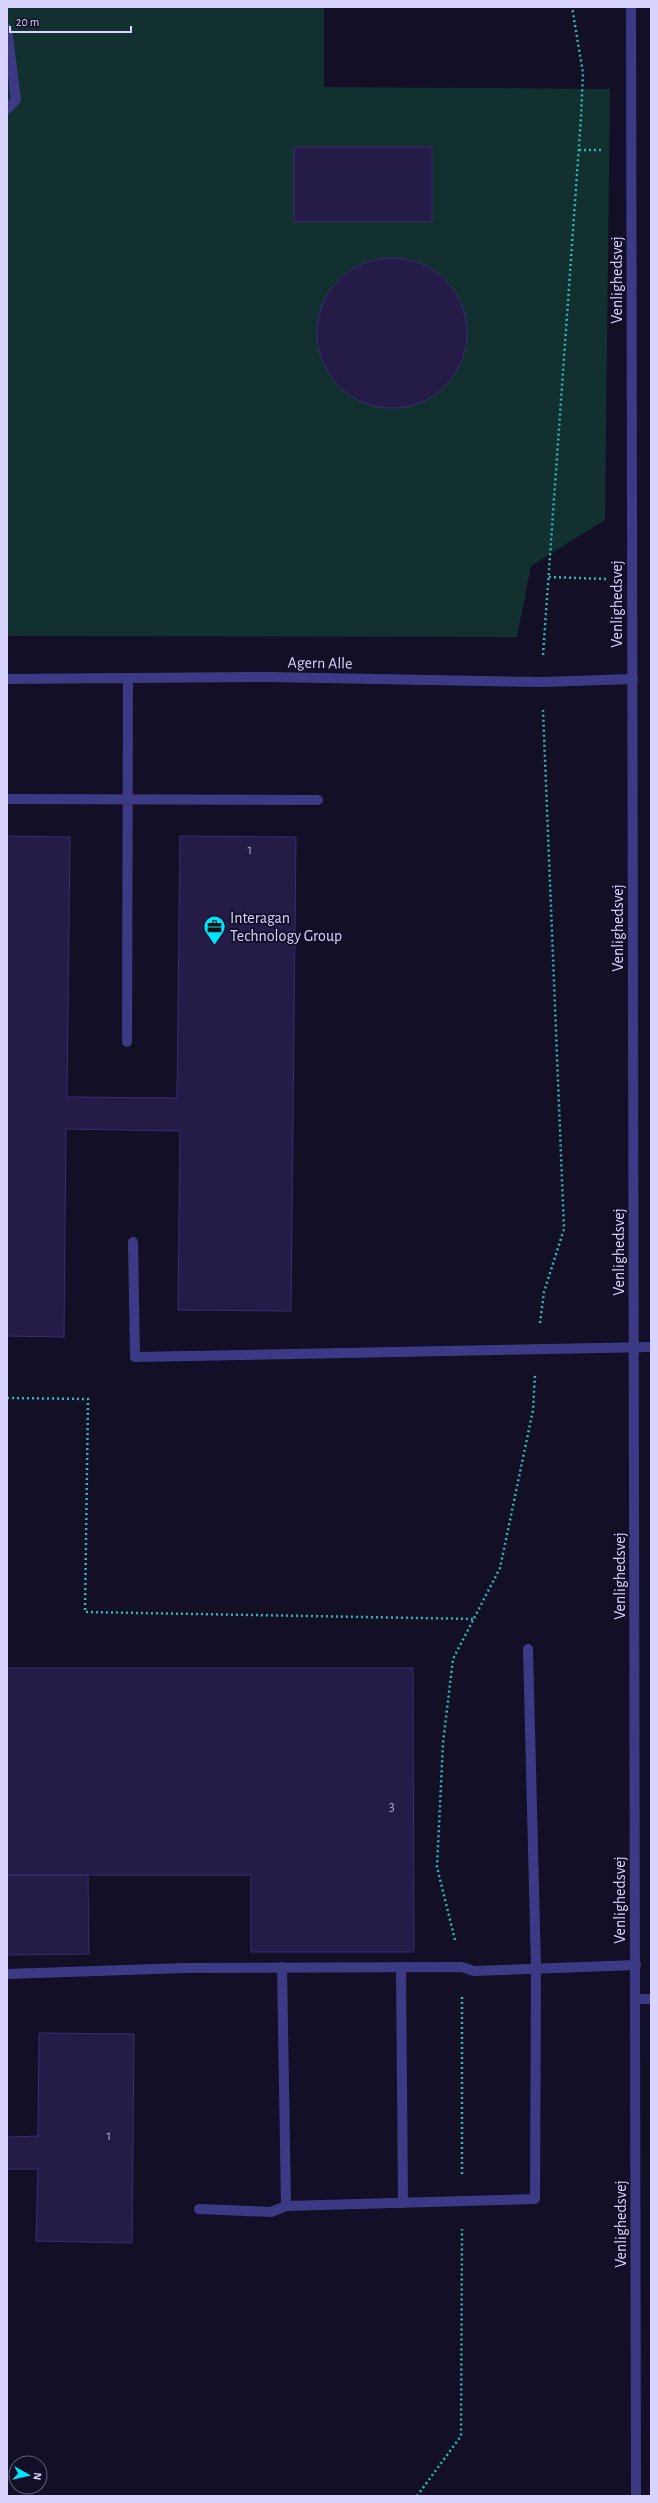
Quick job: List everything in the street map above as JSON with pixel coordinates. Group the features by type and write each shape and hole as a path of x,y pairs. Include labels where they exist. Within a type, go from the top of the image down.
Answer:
{"street":[{"name":"Venlighedsvej","path":"631,7 636,2496"},
{"path":"7,29 16,100 7,109"},
{"name":"Agern Alle","path":"7,679 268,677 542,682 633,679"},
{"path":"127,1042 128,678"},
{"path":"7,799 318,800"},
{"path":"133,1242 135,1358 651,1347"},
{"path":"199,2209 271,2212 286,2206 535,2199 536,1968 528,1649"},
{"path":"7,1974 282,1967 462,1966 474,1971 636,1965"},
{"path":"282,1967 286,2206"},
{"path":"401,1967 403,2203"},
{"path":"636,1999 651,1999"}],"path":[{"path":"417,2496 461,2436 462,1966 437,1867 443,1743 453,1659 500,1568 533,1410 536,1350 544,1292 564,1229 542,682 583,73 572,7"},
{"path":"549,577 632,580"},
{"path":"7,1398 88,1399 85,1612 474,1619"}],"green space":[{"path":"7,7 324,7 324,87 610,89 605,520 531,566 517,637 7,636"}],"building":[{"path":"294,147 432,147 432,222 294,222"},
{"path":"392,258 421,264 445,280 461,304 467,333 461,362 445,386 421,402 392,408 363,402 339,386 323,362 317,333 323,304 339,280 363,264"},
{"path":"7,836 70,837 67,1097 177,1098 180,836 296,837 291,1311 178,1310 180,1131 66,1129 64,1337 7,1336"},
{"path":"7,1668 413,1668 414,1952 251,1952 251,1875 7,1875"},
{"path":"7,1875 88,1875 89,1954 7,1955"},
{"path":"39,2033 134,2034 132,2243 36,2241 38,2169 7,2169 7,2137 38,2136"}],"place":[{"name":"Interagan Technology Group","path":"215,946"}]}
